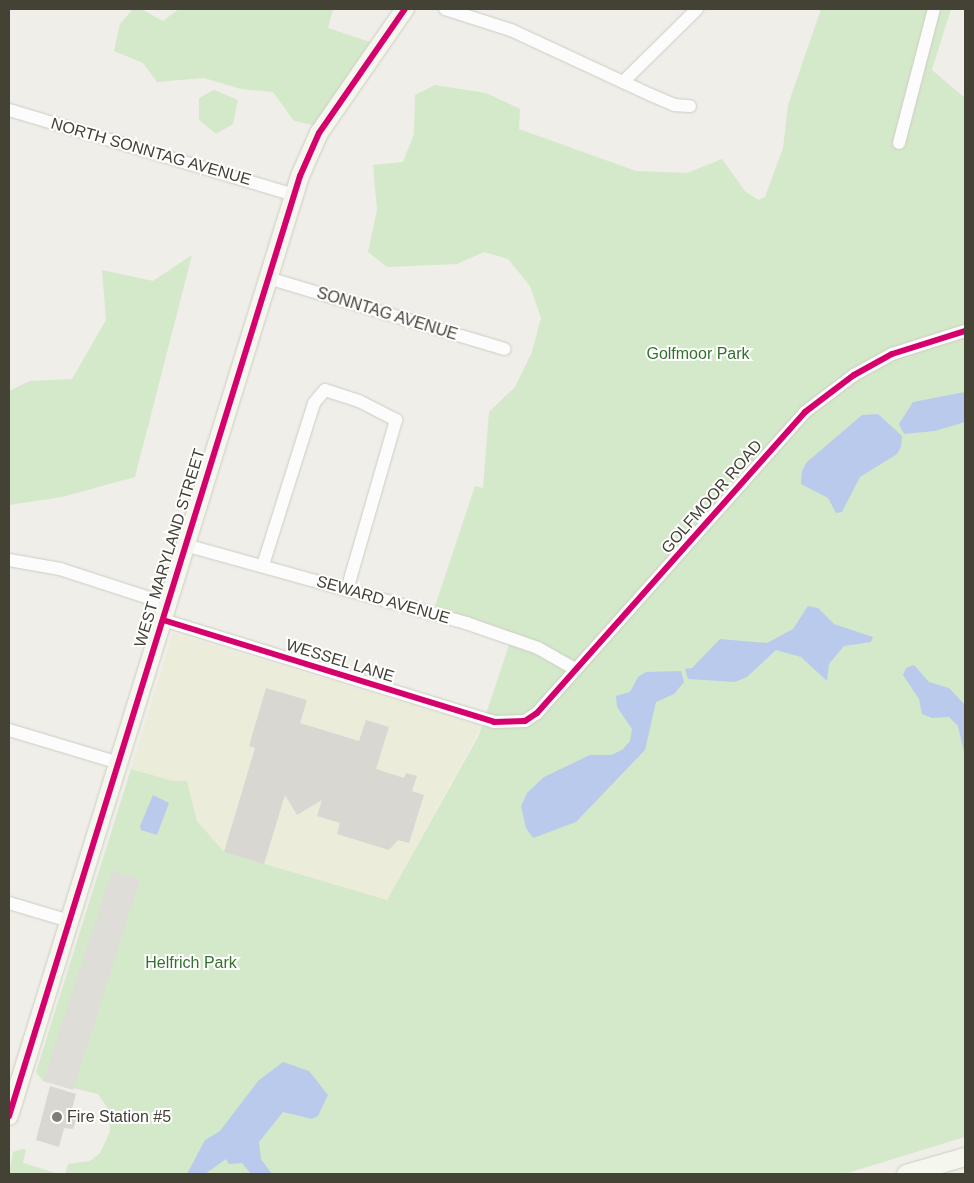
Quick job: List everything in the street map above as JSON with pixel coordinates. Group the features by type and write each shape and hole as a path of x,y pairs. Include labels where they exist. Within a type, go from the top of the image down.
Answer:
{"street":[{"name":"WEST MARYLAND STREET","path":"9,1116 15,1073 69,921 294,195 319,133 405,9"},
{"path":"445,9 511,30 674,105 690,106"},
{"path":"623,82 697,9"},
{"path":"899,143 934,9"},
{"name":"NORTH SONNTAG AVENUE","path":"9,110 294,195"},
{"name":"SONNTAG AVENUE","path":"268,278 505,350"},
{"name":"GOLFMOOR ROAD","path":"511,724 537,713 805,412 854,375 892,354 965,331"},
{"path":"263,565 314,403 325,390 374,407 396,420 347,590"},
{"name":"SEWARD AVENUE","path":"186,545 263,565 538,648 575,669"},
{"name":"WESSEL LANE","path":"9,560 60,570 165,612 494,722 511,724"},
{"path":"9,730 119,763"},
{"path":"9,903 69,921"},
{"path":"906,1174 965,1157"}],"shaded area":[{"path":"173,633 482,726 387,900 224,852 197,821 187,781 173,781 131,769"},
{"path":"112,871 140,879 73,1090 43,1081"}],"green space":[{"path":"133,9 141,9 163,21 179,9 333,9 328,28 370,42 314,125 294,121 273,92 241,89 204,78 157,82 143,63 114,51 120,24"},
{"path":"821,9 951,9 932,70 965,98 965,1137 844,1174 65,1174 68,1164 90,1161 100,1153 110,1132 109,1110 98,1094 43,1081 36,1072 131,769 173,781 187,781 197,821 224,852 387,900 479,735 513,633 435,606 475,486 483,488 489,412 515,387 532,352 541,318 530,286 508,259 484,252 457,264 387,267 368,252 377,210 373,165 403,162 414,134 415,95 435,85 486,93 520,109 519,129 636,171 687,173 722,159 745,191 758,200 765,197 783,148 788,105"},
{"path":"214,90 238,100 233,124 216,134 199,120 199,98"},
{"path":"192,255 135,477 62,497 9,505 9,391 30,381 72,379 106,320 102,270 153,281"},
{"path":"22,1149 26,1150 23,1163 59,1174 9,1174 13,1152"}],"water":[{"path":"965,392 965,422 935,431 904,434 899,424 913,402"},
{"path":"878,414 902,436 901,447 897,454 860,477 842,512 836,513 828,498 801,484 802,471 807,462 862,415"},
{"path":"808,606 818,608 834,624 873,637 871,642 844,646 829,664 827,681 801,657 776,650 747,677 735,682 688,679 685,669 692,668 720,639 767,643 793,629"},
{"path":"914,665 929,682 949,688 965,705 965,757 958,726 949,717 932,718 922,714 919,699 903,675 906,668"},
{"path":"681,671 684,682 674,694 656,702 645,750 576,822 533,838 526,828 521,806 527,793 544,777 590,755 611,755 622,750 630,741 632,729 617,707 616,696 630,692 638,677 646,672"},
{"path":"153,795 169,803 157,835 141,830 140,826"},
{"path":"283,1062 309,1071 328,1095 318,1116 312,1119 283,1112 259,1142 261,1159 272,1174 251,1174 242,1163 229,1164 226,1159 205,1174 187,1174 205,1140 220,1131 258,1081"}],"building":[{"path":"266,688 307,700 300,723 359,741 366,720 389,727 376,769 404,778 406,773 417,776 412,791 424,795 409,843 398,840 389,850 337,834 340,823 317,816 322,800 297,815 285,795 264,864 224,852 255,748 249,746"},
{"name":"Fire Station #5","path":"50,1086 76,1094 70,1116 77,1118 73,1129 64,1128 59,1147 36,1140"}],"cycle path":[{"path":"9,1116 300,176 319,133 405,9"},
{"path":"163,620 494,722 525,721 537,713 805,412 854,375 892,354 965,331"}],"place":[{"name":"Fire Station #5","path":"57,1117"}],"park label":[{"name":"Golfmoor Park","path":"698,354"},
{"name":"Helfrich Park","path":"191,963"}]}
